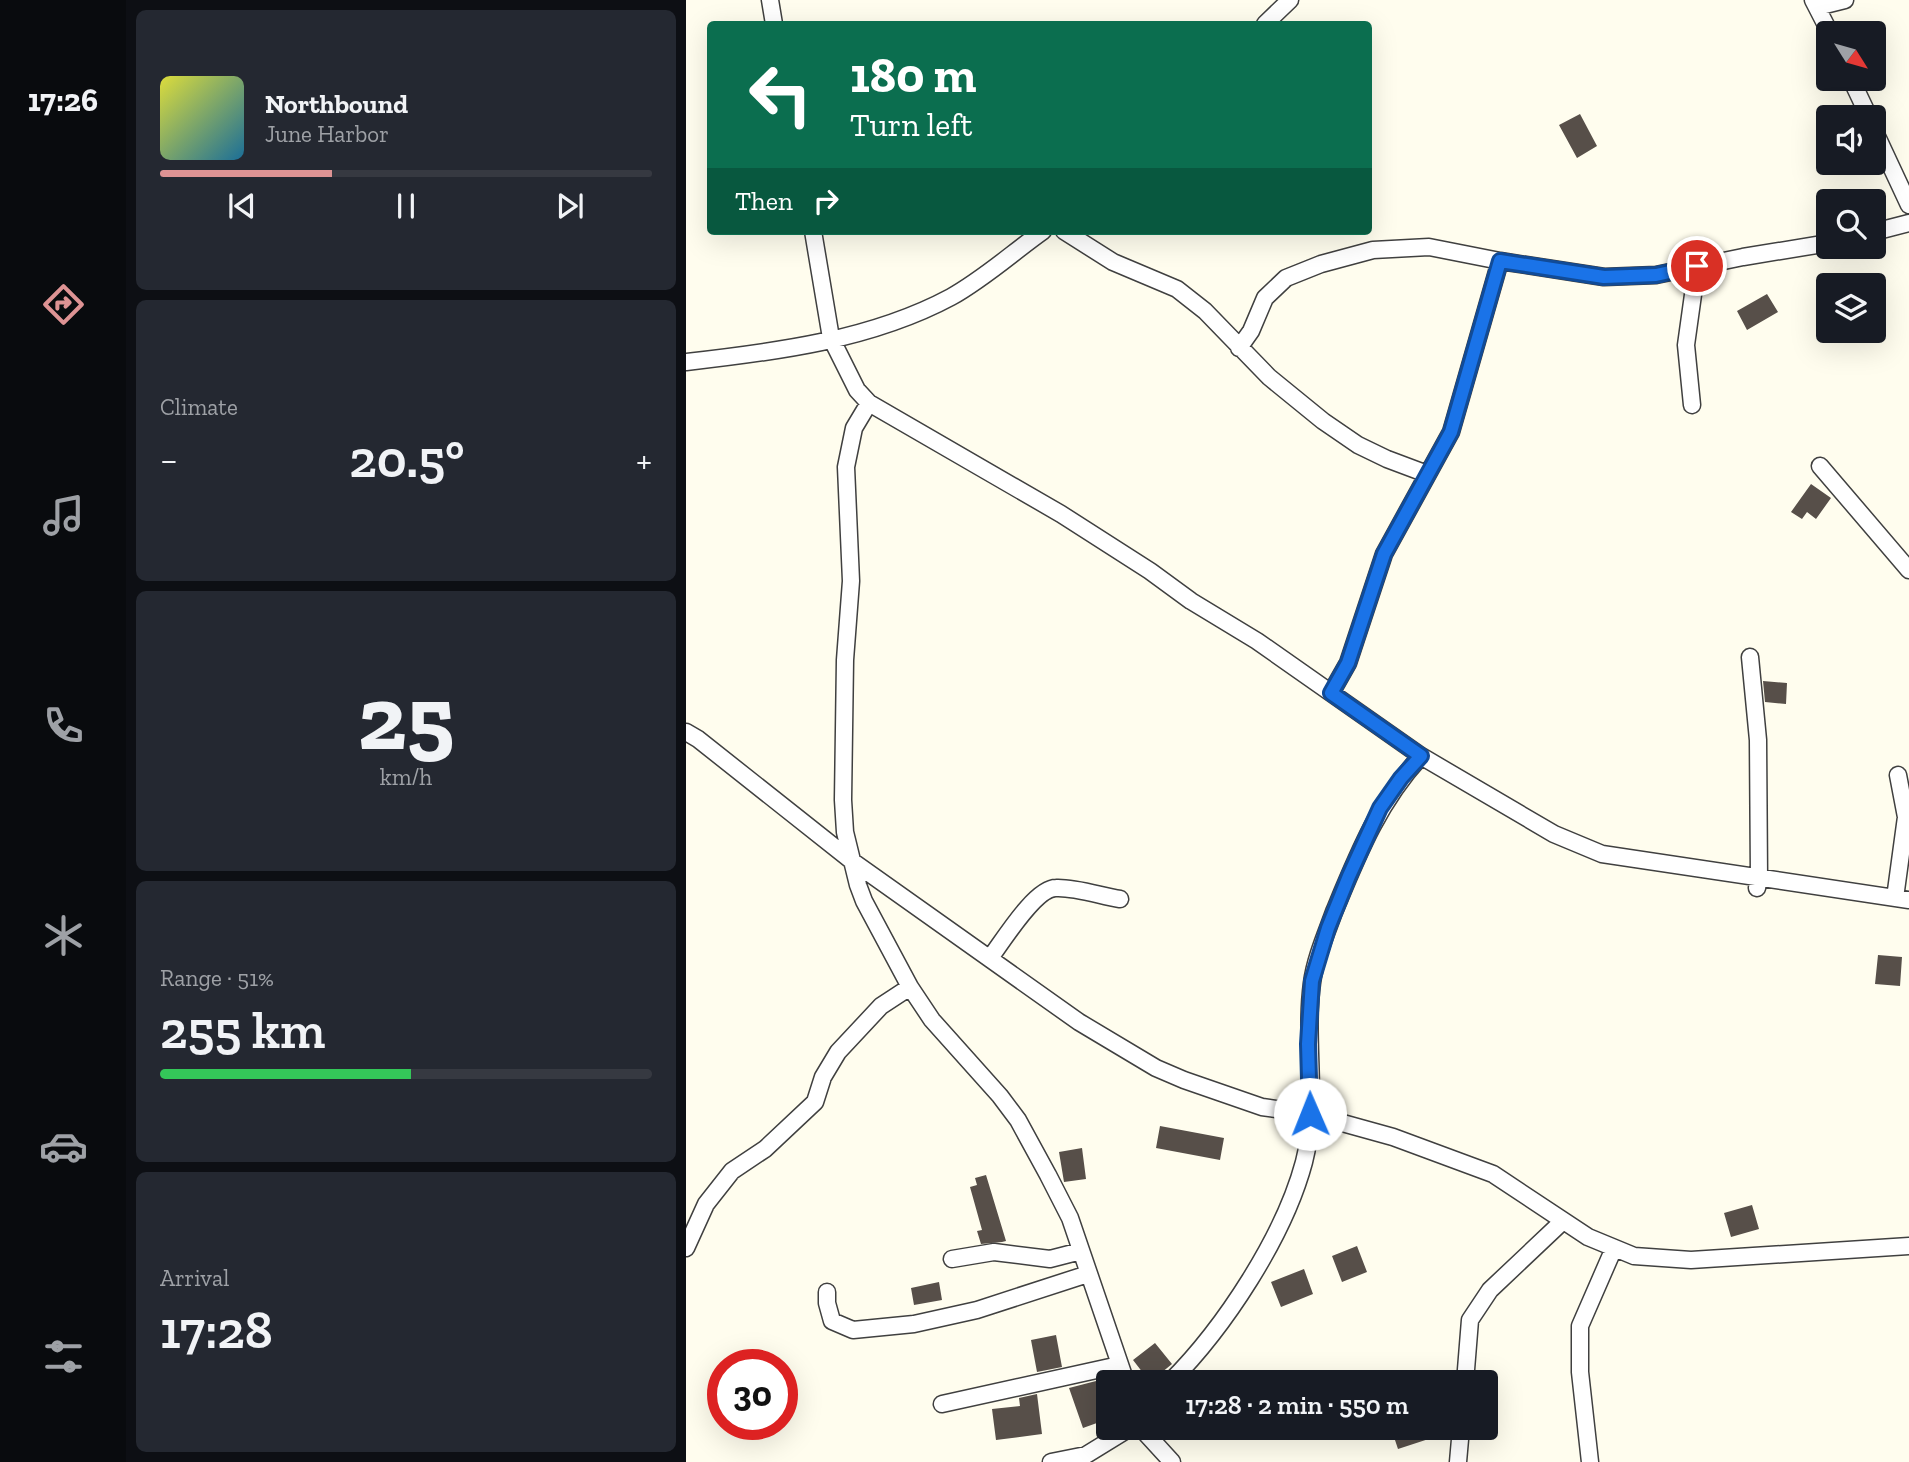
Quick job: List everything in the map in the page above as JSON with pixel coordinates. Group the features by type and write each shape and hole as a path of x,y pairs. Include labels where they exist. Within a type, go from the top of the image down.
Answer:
{"street":[{"path":"770,0 774,21"},
{"path":"1268,21 1290,0"},
{"path":"1823,21 1815,4 1845,0"},
{"path":"1886,156 1909,205"},
{"path":"1886,229 1909,223"},
{"path":"814,235 831,338 857,390 869,404 1061,514 1150,571 1191,601 1257,641 1421,756 1554,834 1602,854 1758,882 1902,899 1906,817 1898,775"},
{"path":"686,362 807,345 867,330 950,298 989,274 1038,235"},
{"path":"1070,235 1113,262 1177,289 1205,312 1269,377 1323,421 1358,445 1387,460 1427,474"},
{"path":"1239,348 1251,331 1265,298 1286,278 1321,264 1373,250 1429,247 1604,277 1656,275 1816,245"},
{"path":"1331,693 1348,663 1384,554 1451,432 1500,261"},
{"path":"1692,405 1686,345 1697,266"},
{"path":"869,404 854,428 846,467 851,581 845,660 843,800 845,832 852,861 864,901 910,987 932,1020 1018,1120 1070,1218 1121,1370"},
{"path":"1820,466 1909,569"},
{"path":"1750,657 1758,740 1758,882"},
{"path":"686,733 698,739 852,861 1079,1022 1156,1068 1262,1107 1310,1114 1393,1137 1493,1174 1588,1237 1634,1256 1690,1260 1909,1246"},
{"path":"1181,1370 1203,1346 1233,1304 1271,1242 1304,1162 1310,1114 1308,1044 1312,981 1328,928 1380,808 1421,756"},
{"path":"990,958 1027,908 1043,892 1054,887 1120,899"},
{"path":"686,1248 706,1204 732,1171 765,1149 815,1102 823,1077 838,1052 881,1006 910,987"},
{"path":"1466,1370 1470,1320 1490,1290 1563,1221"},
{"path":"1590,1462 1580,1372 1580,1326 1614,1248"},
{"path":"952,1259 994,1252 1050,1259 1081,1251"},
{"path":"827,1292 832,1321 853,1330 869,1329 914,1324 977,1310 1088,1274"},
{"path":"942,1404 1119,1365"},
{"path":"1051,1462 1086,1455 1110,1440"},
{"path":"1152,1440 1172,1462"},
{"path":"1458,1462 1460,1440"}],"building":[{"path":"1580,114 1597,146 1577,158 1559,125"},
{"path":"1767,294 1778,312 1747,330 1737,311"},
{"path":"1811,484 1831,498 1816,519 1807,512 1802,519 1791,512"},
{"path":"1763,681 1787,683 1786,704 1765,702"},
{"path":"1878,955 1902,957 1900,986 1875,984"},
{"path":"1160,1126 1224,1138 1220,1160 1156,1148"},
{"path":"1082,1148 1086,1179 1064,1182 1059,1152"},
{"path":"986,1175 1006,1241 981,1244 977,1231 982,1230 970,1187 977,1185 975,1178"},
{"path":"1752,1205 1759,1229 1731,1237 1724,1213"},
{"path":"1357,1246 1367,1272 1342,1282 1332,1256"},
{"path":"1304,1269 1313,1294 1281,1307 1271,1282"},
{"path":"939,1282 942,1300 914,1305 911,1288"},
{"path":"1056,1335 1062,1367 1037,1372 1031,1340"},
{"path":"1155,1343 1172,1364 1165,1370 1141,1370 1133,1360"},
{"path":"1096,1381 1096,1423 1083,1428 1069,1388"},
{"path":"1037,1394 1042,1434 996,1440 992,1409 1020,1406 1019,1398"},
{"path":"1395,1440 1426,1440 1398,1449"}],"route":[{"path":"1310,1114 1308,1044 1312,981 1328,928 1380,808 1421,756 1331,693 1348,663 1384,554 1451,432 1500,261 1604,277 1656,275 1697,266"}]}
